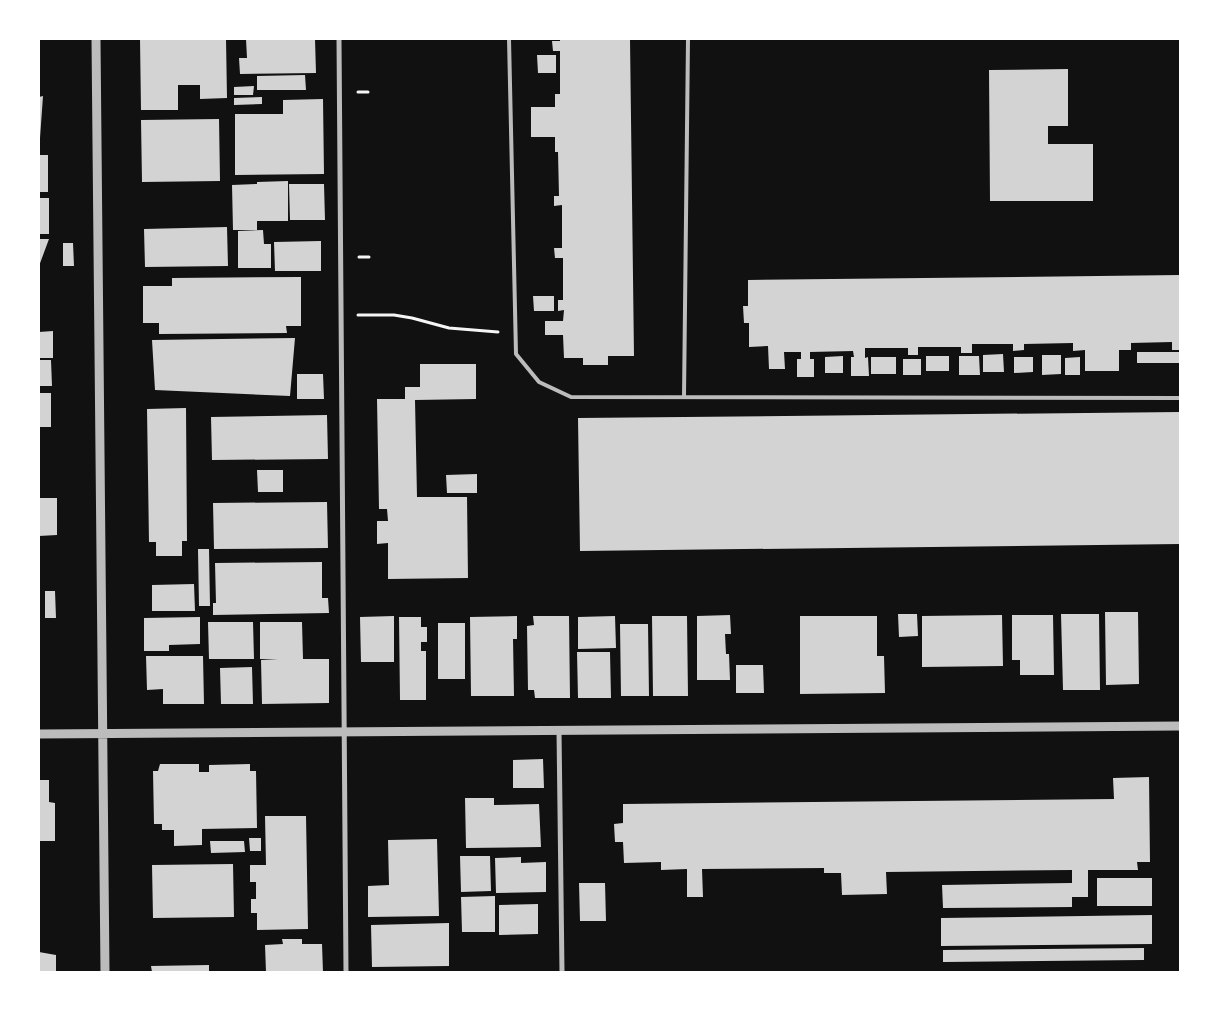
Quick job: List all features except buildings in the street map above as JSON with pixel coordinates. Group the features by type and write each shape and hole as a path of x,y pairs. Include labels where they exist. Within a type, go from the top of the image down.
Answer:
{"street":[{"path":"96,39 105,972"},
{"path":"339,39 346,972"},
{"path":"39,734 1180,726"},
{"path":"559,730 562,972"}],"lane":[{"path":"509,39 516,354 539,382 571,397 1180,398"},
{"path":"684,397 688,39"}],"path":[{"path":"370,314 412,318 449,328 496,332"}]}
